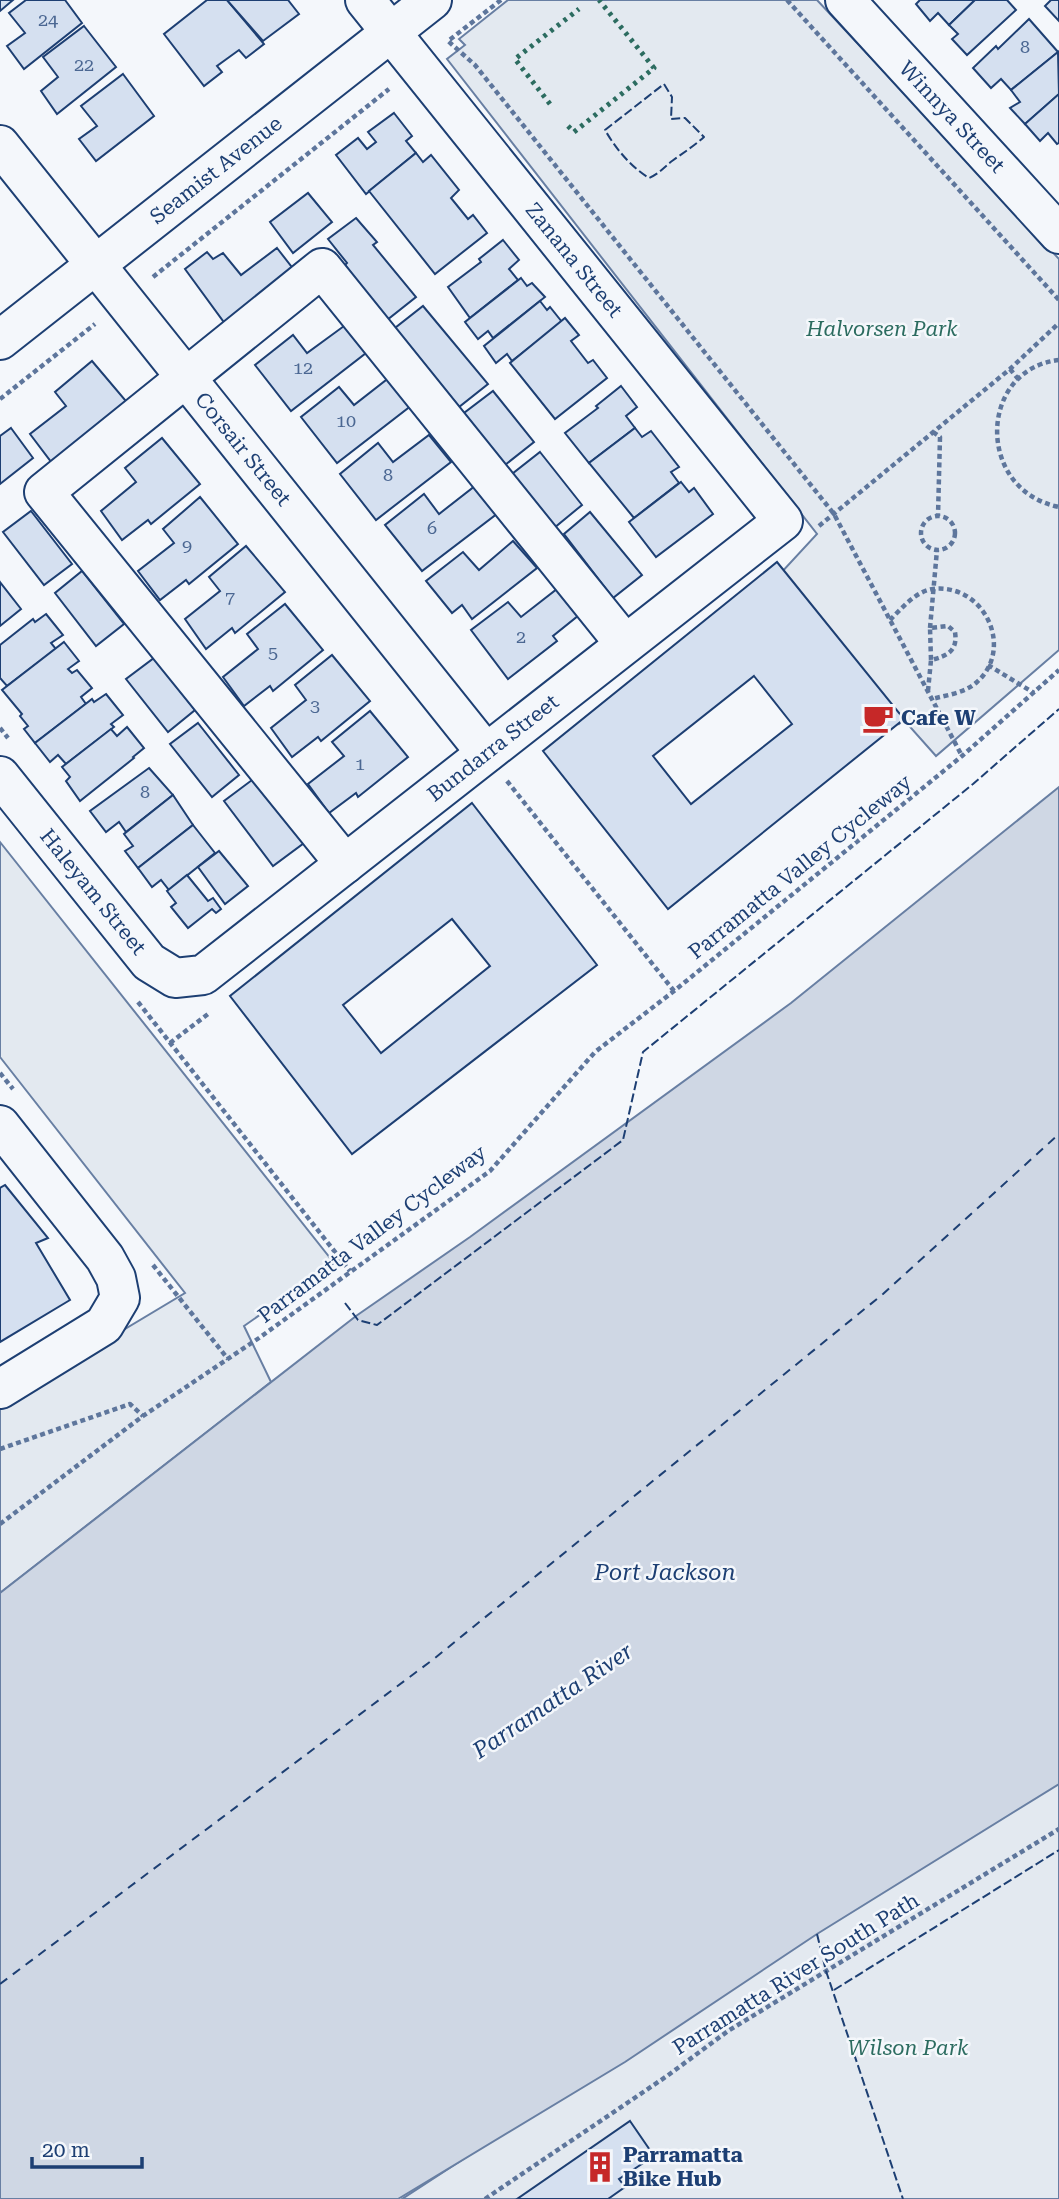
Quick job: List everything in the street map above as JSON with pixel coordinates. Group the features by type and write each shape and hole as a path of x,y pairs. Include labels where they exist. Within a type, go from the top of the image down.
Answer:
{"street":[{"name":"Zanana Street","path":"365,0 799,525"},
{"name":"Seamist Avenue","path":"0,340 432,0"},
{"name":"Winnya Street","path":"845,0 1059,234"},
{"name":"Corsair Street","path":"0,145 495,766"},
{"path":"345,864 44,492 322,268 625,644"},
{"name":"Bundarra Street","path":"203,975 345,864 495,766 625,644 799,525"},
{"name":"Haleyam Street","path":"0,776 149,962 175,978 203,975"},
{"path":"0,1125 105,1258 116,1278 120,1298 104,1325 0,1389"}],"path":[{"path":"448,41 501,0"},
{"path":"787,0 1059,300"},
{"path":"149,280 399,81"},
{"path":"0,399 97,322"},
{"path":"799,525 933,432 1010,369 1059,323"},
{"path":"1059,360 1029,371 1011,388 1000,408 996,436 1000,457 1010,477 1025,493 1044,504 1059,507"},
{"path":"1010,369 1019,380"},
{"path":"933,432 940,437 938,516"},
{"path":"938,516 949,519 954,526 955,535 951,544 937,550 926,547 920,530 924,521 938,516"},
{"path":"928,691 937,550"},
{"path":"890,620 920,594 933,589 963,594 977,603 985,613 993,629 995,647 988,665 978,681 969,687 932,699"},
{"path":"930,628 948,626 955,632 956,642 954,649 944,657 931,660"},
{"path":"988,665 1034,692"},
{"name":"Parramatta Valley Cycleway","path":"0,1524 142,1416 259,1338 490,1171 595,1052 674,991 962,756 1059,670"},
{"path":"495,766 674,991"},
{"path":"136,1000 350,1271"},
{"path":"0,1449 130,1404 142,1416"},
{"name":"Parramatta River South Path","path":"485,2199 729,2031 1059,1829"}],"green space":[{"name":"Halvorsen Park","path":"508,0 817,0 1059,259 1059,650 936,756 904,720 899,724 779,575 817,534 447,59 465,45 459,39"},
{"path":"0,842 334,1263 244,1326 271,1382 0,1593 0,1404 185,1293 0,1057"},
{"name":"Wilson Park","path":"1059,1770 1059,2199 402,2199"}],"water":[{"name":"Port Jackson","path":"1059,787 1059,1784 817,1934 625,2062 398,2199 0,2199 0,1593 356,1316 470,1237 791,1003"}],"building":[{"path":"0,0 13,0 0,11"},
{"path":"26,0 65,0 82,23 24,69 7,46 25,33 9,13"},
{"path":"207,0 227,0 264,44 246,58 239,50 217,66 222,72 204,86 164,34"},
{"path":"227,0 288,0 299,14 263,41"},
{"path":"920,0 975,0 949,25 938,13 930,21 916,4"},
{"path":"975,0 1007,0 1016,10 967,55 952,39 958,34 949,25"},
{"path":"1051,0 1059,0 1059,21 1045,6"},
{"path":"1029,19 1058,52 1011,90 1001,79 991,88 973,68 996,46 998,49"},
{"path":"84,26 116,67 57,114 41,91 58,77 43,57"},
{"path":"1058,52 1059,94 1025,124 1010,108 1020,102 1011,90"},
{"path":"123,74 154,116 96,161 79,139 97,126 81,106"},
{"path":"1059,94 1059,143 1048,133 1040,141 1025,124"},
{"path":"394,113 412,136 406,141 416,153 366,194 336,155 358,138 367,149 376,142 368,132"},
{"path":"416,153 423,162 431,155 459,190 451,198 468,219 473,215 487,233 435,274 369,191"},
{"path":"308,193 332,222 293,253 270,222"},
{"path":"356,218 377,242 373,245 416,297 387,320 328,239"},
{"path":"503,240 519,260 509,269 518,280 470,318 448,287 481,262 479,259"},
{"path":"277,248 298,275 226,325 185,269 207,252 213,259 223,253 241,275"},
{"path":"521,278 527,286 532,283 545,297 493,338 488,331 478,339 465,322"},
{"path":"540,301 547,310 550,307 562,322 512,361 507,354 496,363 484,346"},
{"path":"423,306 488,384 459,407 395,328"},
{"path":"565,318 579,335 571,341 588,363 593,360 607,378 555,419 510,363"},
{"path":"344,326 366,353 291,411 255,365 293,335 307,353"},
{"path":"92,361 131,407 52,463 30,434 66,406 55,392"},
{"path":"390,377 412,405 337,463 301,417 339,387 354,405"},
{"path":"621,386 637,407 626,416 635,428 589,463 565,433"},
{"path":"493,391 534,442 505,465 464,413"},
{"path":"11,428 33,458 0,484 0,436"},
{"path":"635,428 642,437 651,431 679,467 671,472 679,483 634,518 589,463"},
{"path":"429,435 451,462 376,520 340,474 378,443 393,462"},
{"path":"162,438 200,484 151,524 148,520 122,540 101,511 136,482 125,468"},
{"path":"540,452 582,505 554,528 512,474"},
{"path":"681,482 689,492 694,488 713,514 656,557 629,522"},
{"path":"475,486 498,513 422,571 385,525 424,494 439,514"},
{"path":"200,497 238,544 189,584 186,580 160,600 138,571 174,543 163,529"},
{"path":"31,511 72,564 44,585 3,532"},
{"path":"590,512 642,575 613,598 564,534"},
{"path":"513,541 537,568 472,619 462,605 452,613 426,581 463,552 479,570"},
{"path":"246,546 285,592 235,633 232,628 206,649 185,619 220,591 209,577"},
{"path":"777,562 904,719 668,909 543,751","holes":["754,676 792,724 691,804 653,756"]},
{"path":"82,571 124,624 96,646 55,593"},
{"path":"0,582 21,609 0,626"},
{"path":"557,589 579,615 553,636 557,641 508,679 471,630 508,602 521,617"},
{"path":"285,604 323,650 273,691 270,686 244,706 223,677 258,649 247,634"},
{"path":"46,614 63,635 51,643 56,649 7,686 0,678 0,645 33,619 35,622"},
{"path":"64,642 79,661 68,669 72,673 77,670 92,688 81,697 86,704 35,743 24,729 28,726 20,716 22,714 2,690"},
{"path":"332,655 370,701 321,741 318,737 292,757 271,728 306,700 295,685"},
{"path":"154,658 195,710 168,732 126,679"},
{"path":"106,694 123,715 111,724 114,727 66,764 58,755 50,762 35,743 92,699 94,702"},
{"path":"370,711 408,757 358,797 356,793 329,813 308,784 344,756 332,742"},
{"path":"198,723 239,775 212,797 170,744"},
{"path":"127,727 144,748 80,801 66,781 70,777 62,767 111,729 117,736"},
{"path":"149,768 173,795 126,832 119,822 106,832 90,811"},
{"path":"252,780 304,843 273,866 224,801"},
{"path":"173,795 193,825 138,868 125,851 133,846 124,834"},
{"path":"472,803 597,965 352,1154 230,996","holes":["452,919 490,966 381,1053 343,1005"]},
{"path":"193,825 215,853 169,890 161,880 152,887 138,868"},
{"path":"219,851 248,886 225,904 198,867"},
{"path":"187,875 208,901 213,898 221,909 216,913 212,909 188,928 171,907 176,903 167,891"},
{"path":"5,1185 48,1238 36,1243 70,1300 0,1342 0,1188"},
{"name":"Parramatta Bike Hub","path":"630,2121 654,2156 619,2179 625,2187 608,2199 517,2199"}],"ferry route":[{"path":"0,1984 435,1658 883,1294 1059,1134"}],"hedge":[{"path":"568,126 574,132 654,68 599,0"},
{"path":"550,104 515,59 579,9"}],"fence":[{"path":"664,84 672,97 671,119 685,118 704,137 649,178 624,157 605,130 664,84"},
{"path":"345,1303 358,1320 377,1325 623,1140 643,1052 973,784 1059,709"},
{"path":"834,1990 1059,1850"},
{"path":"817,1934 826,1971 903,2199"}],"place":[{"name":"Cafe W","path":"878,718"},
{"name":"Parramatta Bike Hub","path":"600,2167"}],"water label":[{"name":"Parramatta River","path":"553,1701"}]}
